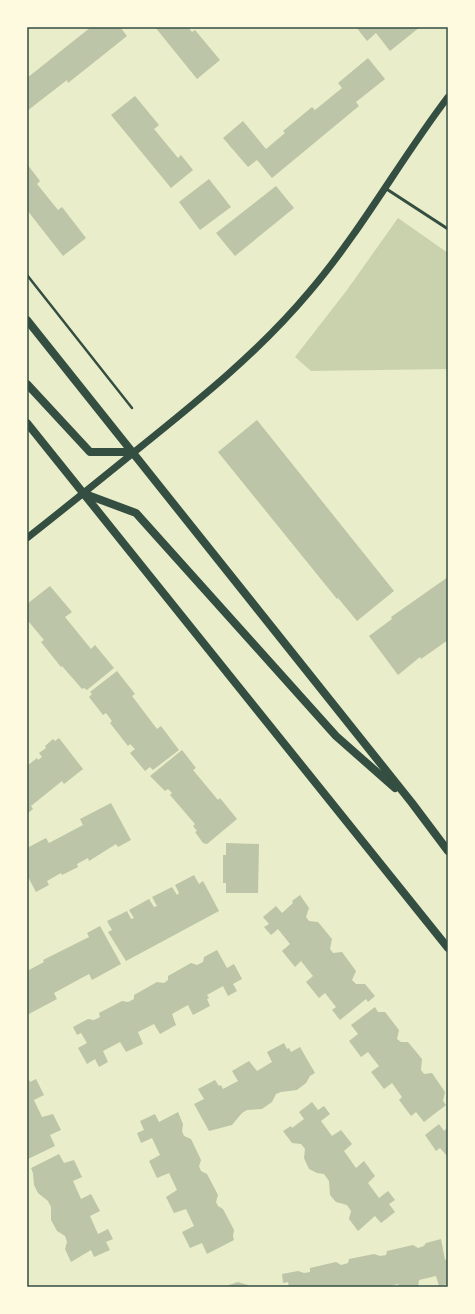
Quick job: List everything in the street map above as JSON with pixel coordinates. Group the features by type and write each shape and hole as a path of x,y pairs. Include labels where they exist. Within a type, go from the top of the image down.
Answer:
{"main road":[{"path":"27,320 412,802 448,851"},
{"path":"27,384 90,452 133,452"},
{"path":"27,423 448,948"},
{"path":"84,494 136,513 336,736 412,802"}],"street":[{"path":"27,538 84,494 133,452 190,407 261,345 311,290 357,229 384,187 448,97"}],"lane":[{"path":"384,187 448,229"}],"path":[{"path":"27,275 132,408"}],"green space":[{"path":"398,218 448,253 448,369 311,371 295,357 347,290"}],"building":[{"path":"91,27 120,27 127,36 68,83 67,80 27,111 27,78"},
{"path":"155,27 188,27 192,32 195,30 220,60 197,79"},
{"path":"356,27 420,27 390,51 376,33 367,41"},
{"path":"368,58 385,79 356,102 359,106 272,178 257,160 248,167 223,138 243,121 266,149 285,133 283,131 312,107 315,110 342,88 338,83"},
{"path":"135,96 159,125 154,129 178,158 181,155 193,170 171,188 111,115"},
{"path":"27,164 40,181 37,184 58,210 62,207 86,238 63,256 27,210"},
{"path":"209,179 231,207 200,230 179,202"},
{"path":"276,186 294,208 235,256 216,233"},
{"path":"257,420 394,591 357,621 338,598 337,599 218,452"},
{"path":"448,577 448,640 421,659 420,657 398,675 369,636 392,619 391,617"},
{"path":"50,586 72,612 65,617 91,649 95,645 114,668 87,690 84,688 82,689 62,666 61,667 41,642 44,640 29,622 27,623 27,604"},
{"path":"117,671 135,694 132,696 157,729 161,726 179,750 153,770 150,767 145,771 130,753 135,749 130,744 128,746 110,723 112,721 106,713 103,715 89,697 92,694 90,692"},
{"path":"59,738 83,769 64,784 62,781 31,806 33,809 27,814 27,766 37,758 38,760 42,757 39,753 46,748 45,746 53,739 55,741"},
{"path":"182,750 196,768 193,770 218,800 220,798 237,819 207,844 203,843 195,832 197,831 193,826 195,824 170,795 172,793 168,789 165,791 150,776"},
{"path":"111,803 131,840 118,847 116,844 89,861 88,858 77,864 78,867 62,875 61,873 47,881 49,885 36,892 27,875 27,848 46,838 49,843 83,825 80,819"},
{"path":"226,843 259,844 258,893 226,893 226,883 223,883 223,855 226,855"},
{"path":"194,875 199,884 203,881 219,911 126,961 108,932 112,930 107,921 127,911 131,919 134,918 129,910 149,899 154,907 157,906 152,897 172,887 177,895 179,893 175,885"},
{"path":"300,895 309,908 306,917 309,921 318,922 332,939 330,949 333,953 342,952 356,971 352,980 356,984 365,984 375,996 368,1002 366,999 340,1020 332,1010 336,1007 325,993 319,998 306,982 313,976 301,961 295,967 282,951 290,944 278,929 271,935 264,927 269,924 263,917 276,906 282,913 293,903 292,901"},
{"path":"100,926 121,964 92,980 89,974 54,993 57,999 27,1015 27,971 44,962 43,960 89,937 87,933"},
{"path":"217,950 227,968 234,964 242,979 233,984 237,991 228,996 223,986 207,995 210,1006 193,1015 188,1005 172,1014 176,1025 160,1034 154,1024 138,1032 143,1044 126,1052 120,1042 103,1051 108,1062 99,1067 95,1059 87,1064 78,1048 87,1043 81,1033 77,1035 73,1027 88,1019 94,1020 100,1017 99,1013 122,1001 128,1002 134,999 134,995 157,982 164,983 168,980 168,976 191,963 197,965 203,962 204,957"},
{"path":"375,1007 378,1012 385,1012 399,1030 397,1039 401,1042 408,1042 422,1059 421,1070 424,1074 432,1073 445,1092 443,1101 446,1105 424,1122 416,1112 411,1116 399,1100 402,1097 392,1083 384,1089 371,1072 379,1066 368,1052 361,1057 349,1041 358,1034 351,1025"},
{"path":"284,1043 287,1049 289,1048 291,1052 300,1047 315,1073 310,1076 306,1083 297,1090 276,1094 272,1102 262,1109 247,1110 242,1113 232,1125 209,1131 194,1104 204,1099 198,1089 215,1080 223,1089 238,1081 232,1071 249,1061 257,1071 272,1062 267,1052"},
{"path":"36,1079 44,1095 34,1100 42,1117 53,1114 61,1130 50,1135 55,1146 28,1159 27,1081 29,1080 30,1082"},
{"path":"312,1102 318,1110 324,1106 330,1114 321,1121 332,1136 341,1130 352,1144 344,1151 356,1168 364,1161 375,1176 368,1183 379,1198 388,1191 395,1200 389,1204 395,1212 381,1223 375,1216 358,1231 349,1219 351,1211 347,1205 336,1202 330,1195 329,1181 324,1174 317,1173 309,1169 304,1158 305,1149 301,1144 292,1143 283,1131 291,1126 292,1128 304,1119 299,1112"},
{"path":"178,1112 183,1124 182,1131 184,1136 191,1139 201,1160 199,1166 201,1171 207,1174 218,1195 216,1202 218,1206 223,1209 234,1230 234,1240 207,1254 202,1243 190,1248 182,1232 194,1226 186,1209 174,1213 166,1197 177,1190 169,1173 157,1178 149,1161 160,1155 152,1138 141,1143 137,1133 144,1130 140,1121 155,1114 159,1122"},
{"path":"439,1124 444,1131 448,1127 448,1157 440,1148 436,1151 425,1135"},
{"path":"59,1154 64,1163 74,1160 82,1177 73,1181 81,1199 91,1194 100,1211 90,1216 98,1234 108,1229 113,1239 106,1242 110,1250 94,1257 91,1250 71,1262 65,1249 67,1242 65,1236 57,1231 51,1220 51,1207 48,1201 38,1193 34,1185 31,1168"},
{"path":"441,1239 445,1260 448,1259 448,1284 439,1286 436,1276 419,1280 418,1287 399,1287 398,1284 385,1287 289,1287 288,1282 283,1283 282,1274 298,1271 304,1273 310,1272 310,1268 336,1262 341,1265 348,1263 349,1259 374,1254 380,1256 386,1255 387,1251 413,1245 418,1248 424,1246 426,1243"},
{"path":"238,1282 251,1286 254,1285 255,1287 223,1287"}]}
